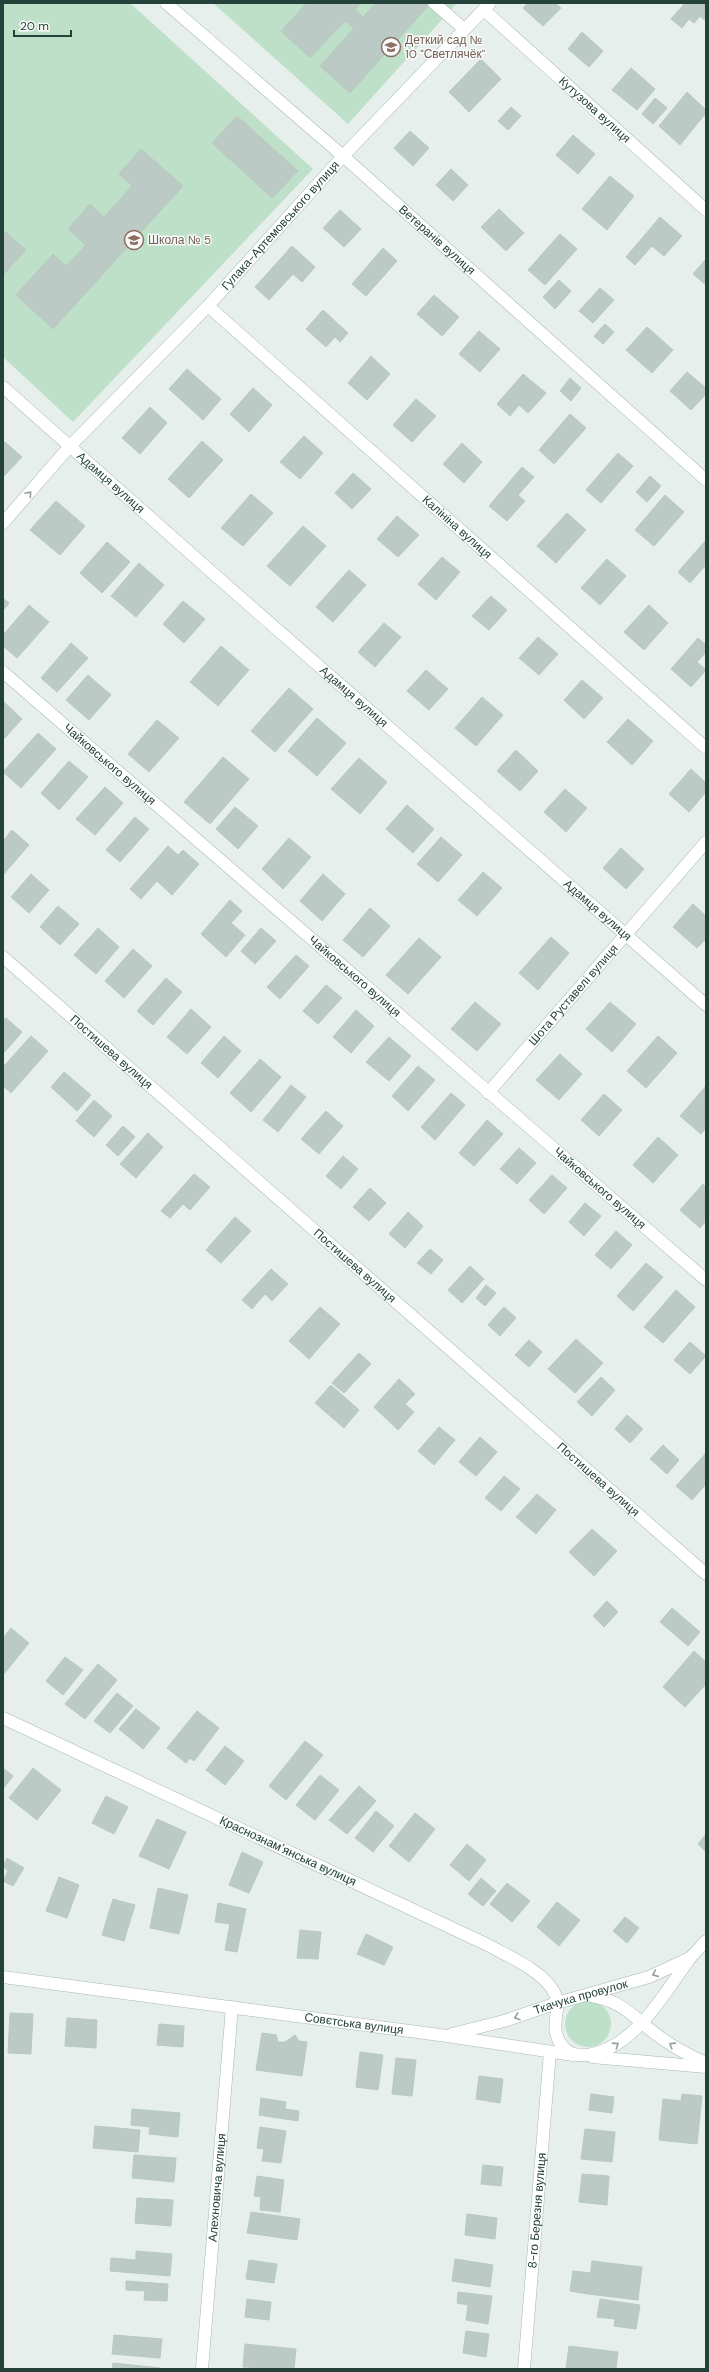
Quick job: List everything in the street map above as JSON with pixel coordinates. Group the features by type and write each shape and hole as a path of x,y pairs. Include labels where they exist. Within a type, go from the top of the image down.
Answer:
{"street":[{"name":"Ветеранів вулиця","path":"166,3 343,156 706,480"},
{"path":"434,3 464,29"},
{"name":"Гулака-Артемовського вулиця","path":"3,524 70,446 208,306 343,156 487,6"},
{"name":"Кутузова вулиця","path":"487,6 706,210"},
{"name":"Калініна вулиця","path":"208,306 706,748"},
{"name":"Адамця вулиця","path":"3,386 706,1005"},
{"name":"Чайковського вулиця","path":"3,672 706,1280"},
{"name":"Шота Руставелі вулиця","path":"488,1093 706,842"},
{"name":"Постишева вулиця","path":"3,957 706,1574"},
{"name":"Краснознамʼянська вулиця","path":"3,1718 488,1945 536,1974 554,1992 557,2004"},
{"name":"Ткачука провулок","path":"447,2036 504,2021 649,1977 690,1958 706,1942"},
{"path":"557,2004 554,2023 556,2036 564,2048 579,2056 597,2054 612,2048 628,2036 642,2021 690,1958"},
{"name":"Совєтська вулиця","path":"3,1977 447,2036 579,2056 706,2067"},
{"path":"588,1995 608,1998 623,2006 672,2045 706,2063"},
{"name":"Алехновича вулиця","path":"202,2369 232,2007"},
{"name":"8-го Березня вулиця","path":"524,2369 550,2052"}],"green space":[{"path":"3,3 130,3 313,169 73,422 3,357"},
{"path":"213,3 457,3 348,124"},
{"path":"588,2001 601,2005 607,2011 611,2024 607,2037 601,2043 588,2047 575,2043 569,2037 565,2024 569,2011 575,2005"}],"building":[{"path":"307,3 361,3 355,10 363,17 376,3 425,3 428,6 350,93 320,66 354,28 345,21 310,58 281,31"},
{"path":"528,3 555,3 561,8 543,26 523,8"},
{"path":"685,3 706,3 706,21 700,16 694,23 689,19 682,28 671,19"},
{"path":"582,32 603,51 589,67 568,49"},
{"path":"481,59 501,79 469,112 449,92"},
{"path":"631,68 655,89 637,110 612,90"},
{"path":"687,92 706,110 706,113 680,145 659,126"},
{"path":"655,98 667,108 653,124 642,114"},
{"path":"511,107 521,116 508,130 498,121"},
{"path":"237,116 298,171 272,198 212,143"},
{"path":"410,131 429,148 413,166 394,148"},
{"path":"573,135 595,154 578,174 556,155"},
{"path":"141,149 183,186 53,329 16,295 53,254 66,266 86,245 68,229 90,204 104,217 132,186 119,174"},
{"path":"451,169 468,185 453,201 436,185"},
{"path":"610,176 634,196 607,230 582,209"},
{"path":"499,209 524,233 506,251 481,227"},
{"path":"340,210 361,229 344,247 323,228"},
{"path":"660,217 682,236 664,256 652,246 635,265 626,257"},
{"path":"3,230 26,250 3,275"},
{"path":"560,234 577,249 545,285 528,270"},
{"path":"292,246 315,267 302,282 293,274 269,300 255,287"},
{"path":"383,248 397,261 366,296 352,284"},
{"path":"705,260 706,261 706,285 693,274"},
{"path":"559,280 571,291 555,309 543,297"},
{"path":"600,288 614,300 593,323 579,311"},
{"path":"434,295 459,317 442,336 417,314"},
{"path":"323,310 348,333 340,342 335,337 326,347 306,329"},
{"path":"605,324 614,332 603,344 594,336"},
{"path":"647,327 673,350 652,373 626,350"},
{"path":"479,331 500,349 480,372 459,354"},
{"path":"371,356 390,374 367,400 348,383"},
{"path":"187,369 221,399 203,420 169,389"},
{"path":"687,372 706,388 706,394 691,410 670,391"},
{"path":"523,374 546,393 528,413 519,405 510,416 497,404"},
{"path":"570,378 581,388 571,401 560,391"},
{"path":"253,388 272,405 249,432 230,414"},
{"path":"416,399 436,416 412,442 393,425"},
{"path":"150,407 167,423 140,454 122,438"},
{"path":"570,414 586,428 554,464 539,450"},
{"path":"304,436 323,453 300,479 280,462"},
{"path":"202,441 223,460 189,498 168,479"},
{"path":"5,442 22,457 3,477 3,444"},
{"path":"462,443 482,462 464,483 443,464"},
{"path":"618,453 633,466 601,503 586,490"},
{"path":"522,467 534,477 518,495 525,501 507,521 489,506"},
{"path":"353,473 371,489 352,509 335,493"},
{"path":"650,476 661,486 647,502 636,492"},
{"path":"251,494 273,513 243,546 221,528"},
{"path":"665,495 684,512 654,546 635,530"},
{"path":"56,501 85,526 60,555 30,530"},
{"path":"567,513 586,530 556,563 537,546"},
{"path":"397,516 419,535 398,557 377,539"},
{"path":"303,526 326,546 290,586 267,566"},
{"path":"706,540 706,565 690,583 678,572"},
{"path":"107,542 130,562 102,593 80,573"},
{"path":"442,557 460,572 436,600 418,584"},
{"path":"607,559 626,576 600,605 581,588"},
{"path":"139,563 164,585 136,617 111,596"},
{"path":"349,570 366,585 333,622 316,607"},
{"path":"491,596 507,610 489,630 472,616"},
{"path":"3,598 9,603 3,611"},
{"path":"183,601 205,619 184,643 163,624"},
{"path":"29,605 49,622 17,658 3,646 3,635"},
{"path":"649,605 668,623 644,650 624,632"},
{"path":"384,623 401,637 375,667 358,652"},
{"path":"538,637 558,654 539,675 519,658"},
{"path":"698,638 706,645 706,652 697,662 706,670 691,687 671,669"},
{"path":"71,643 88,658 57,692 41,678"},
{"path":"221,646 249,670 218,706 190,682"},
{"path":"426,670 448,689 429,710 407,691"},
{"path":"88,675 111,695 89,720 66,700"},
{"path":"582,680 603,698 584,719 564,700"},
{"path":"289,688 313,709 275,752 251,731"},
{"path":"482,697 503,715 476,746 455,728"},
{"path":"4,702 22,719 3,740 3,703"},
{"path":"317,718 346,743 317,776 288,751"},
{"path":"628,719 653,741 632,765 607,742"},
{"path":"157,720 179,738 149,772 128,754"},
{"path":"38,733 56,749 21,788 3,772"},
{"path":"516,750 538,771 520,791 497,771"},
{"path":"223,757 249,779 210,824 184,802"},
{"path":"359,758 387,782 360,814 331,789"},
{"path":"69,761 88,777 59,810 41,793"},
{"path":"691,769 706,783 706,792 689,812 669,794"},
{"path":"105,787 123,803 95,835 76,819"},
{"path":"565,789 587,808 566,832 544,812"},
{"path":"407,805 434,829 413,853 386,829"},
{"path":"235,807 258,826 238,849 216,829"},
{"path":"135,817 149,829 120,862 106,850"},
{"path":"12,830 29,845 3,875 3,841"},
{"path":"441,837 462,855 438,882 417,864"},
{"path":"289,838 311,857 283,889 262,869"},
{"path":"168,846 178,855 183,850 199,864 172,895 157,881 141,899 130,889"},
{"path":"621,848 644,869 626,889 603,868"},
{"path":"483,872 502,888 477,916 458,900"},
{"path":"31,874 49,890 29,913 11,897"},
{"path":"323,874 345,894 322,921 300,901"},
{"path":"230,900 242,911 231,923 245,935 226,957 201,934"},
{"path":"693,904 706,916 706,939 697,948 673,927"},
{"path":"58,906 79,924 60,945 40,927"},
{"path":"370,908 390,926 363,957 343,940"},
{"path":"98,928 119,947 96,974 74,955"},
{"path":"261,928 276,941 255,964 241,951"},
{"path":"551,937 569,953 538,990 519,973"},
{"path":"419,938 441,957 408,994 386,975"},
{"path":"133,949 152,966 124,998 105,981"},
{"path":"296,955 309,966 280,999 267,987"},
{"path":"166,978 182,992 153,1025 137,1011"},
{"path":"326,985 342,998 318,1024 303,1011"},
{"path":"475,1002 501,1024 477,1051 451,1029"},
{"path":"610,1002 636,1024 612,1052 586,1029"},
{"path":"191,1009 211,1027 187,1054 167,1037"},
{"path":"356,1010 374,1026 351,1053 333,1037"},
{"path":"6,1018 22,1032 3,1054 3,1020"},
{"path":"31,1036 48,1051 11,1093 3,1086 3,1067"},
{"path":"224,1036 241,1051 218,1078 201,1063"},
{"path":"658,1036 677,1053 646,1088 627,1071"},
{"path":"389,1037 411,1056 389,1081 366,1062"},
{"path":"560,1054 582,1074 559,1100 536,1080"},
{"path":"260,1059 281,1077 251,1112 230,1093"},
{"path":"418,1066 435,1080 408,1111 392,1096"},
{"path":"64,1072 91,1095 77,1111 51,1087"},
{"path":"291,1085 306,1097 278,1132 263,1120"},
{"path":"706,1086 706,1128 701,1134 680,1116"},
{"path":"451,1093 465,1105 435,1140 421,1127"},
{"path":"604,1094 622,1110 599,1136 581,1120"},
{"path":"94,1100 112,1116 94,1137 76,1121"},
{"path":"326,1111 343,1126 319,1154 301,1139"},
{"path":"487,1120 503,1134 474,1166 459,1153"},
{"path":"123,1126 135,1137 118,1156 106,1145"},
{"path":"148,1133 163,1147 136,1178 120,1164"},
{"path":"658,1137 678,1155 653,1183 633,1165"},
{"path":"519,1148 536,1163 517,1184 500,1169"},
{"path":"343,1156 358,1169 341,1189 326,1176"},
{"path":"194,1174 210,1187 190,1210 183,1204 170,1218 161,1211"},
{"path":"552,1175 567,1188 544,1214 529,1200"},
{"path":"703,1184 706,1187 706,1221 700,1228 680,1210"},
{"path":"370,1188 386,1203 369,1221 353,1207"},
{"path":"585,1203 601,1216 584,1236 569,1222"},
{"path":"408,1212 423,1226 405,1248 389,1234"},
{"path":"235,1217 251,1231 221,1263 206,1250"},
{"path":"616,1231 632,1245 611,1269 595,1255"},
{"path":"430,1249 443,1260 431,1274 417,1263"},
{"path":"646,1263 663,1277 633,1311 617,1296"},
{"path":"470,1266 484,1279 462,1303 448,1290"},
{"path":"271,1269 288,1284 272,1301 265,1294 252,1309 242,1300"},
{"path":"486,1285 496,1293 485,1306 476,1298"},
{"path":"676,1290 695,1307 663,1343 644,1327"},
{"path":"320,1307 340,1324 309,1359 289,1341"},
{"path":"504,1307 516,1318 500,1336 488,1325"},
{"path":"576,1339 603,1363 575,1393 548,1369"},
{"path":"529,1340 542,1352 529,1367 515,1355"},
{"path":"690,1342 706,1356 690,1374 674,1360"},
{"path":"359,1353 371,1364 344,1393 332,1383"},
{"path":"601,1377 615,1390 592,1416 577,1402"},
{"path":"399,1379 415,1394 405,1404 414,1412 398,1430 374,1407"},
{"path":"331,1385 359,1410 344,1428 315,1403"},
{"path":"627,1415 643,1429 630,1443 615,1429"},
{"path":"439,1427 455,1440 434,1465 418,1451"},
{"path":"480,1437 497,1452 476,1476 459,1462"},
{"path":"663,1445 679,1460 667,1474 650,1459"},
{"path":"706,1453 706,1484 692,1500 676,1486"},
{"path":"504,1476 520,1489 501,1511 485,1498"},
{"path":"537,1494 556,1510 536,1534 516,1517"},
{"path":"592,1529 617,1551 594,1576 569,1552"},
{"path":"607,1601 618,1612 604,1627 593,1616"},
{"path":"672,1608 700,1632 688,1646 660,1622"},
{"path":"11,1628 29,1643 3,1675 3,1638"},
{"path":"694,1651 706,1662 706,1684 685,1707 663,1687"},
{"path":"65,1657 83,1670 63,1695 46,1681"},
{"path":"98,1664 117,1680 85,1719 65,1704"},
{"path":"117,1693 133,1706 110,1733 94,1721"},
{"path":"136,1709 160,1728 143,1749 119,1729"},
{"path":"197,1711 219,1728 194,1761 190,1758 186,1763 167,1748"},
{"path":"305,1741 323,1755 286,1800 269,1786"},
{"path":"225,1746 244,1761 225,1785 206,1770"},
{"path":"3,1768 13,1776 3,1789"},
{"path":"33,1768 61,1790 37,1820 9,1798"},
{"path":"320,1775 339,1790 315,1820 296,1805"},
{"path":"359,1786 376,1801 347,1834 329,1820"},
{"path":"106,1796 128,1807 114,1834 92,1823"},
{"path":"376,1811 394,1826 373,1852 355,1838"},
{"path":"415,1813 435,1829 409,1862 389,1846"},
{"path":"157,1819 186,1832 169,1869 139,1856"},
{"path":"706,1834 706,1852 698,1844"},
{"path":"467,1844 486,1860 469,1881 450,1865"},
{"path":"242,1852 263,1862 249,1893 229,1885"},
{"path":"7,1858 24,1868 13,1886 3,1881 8,1871 3,1866"},
{"path":"59,1877 79,1885 67,1918 46,1911"},
{"path":"481,1878 496,1891 483,1906 468,1894"},
{"path":"507,1883 530,1901 512,1922 490,1904"},
{"path":"158,1888 188,1895 179,1934 150,1928"},
{"path":"113,1899 135,1905 124,1941 102,1935"},
{"path":"557,1902 580,1920 559,1946 537,1927"},
{"path":"218,1903 246,1909 237,1952 225,1950 230,1924 215,1922"},
{"path":"625,1917 639,1928 627,1943 613,1931"},
{"path":"300,1930 321,1932 318,1959 297,1958"},
{"path":"366,1934 393,1947 384,1965 357,1954"},
{"path":"10,2013 33,2014 31,2054 8,2053"},
{"path":"67,2018 97,2020 96,2048 65,2046"},
{"path":"159,2024 184,2026 183,2047 157,2045"},
{"path":"262,2033 276,2035 278,2042 285,2042 295,2035 299,2041 307,2042 302,2076 256,2070"},
{"path":"360,2052 383,2055 378,2090 356,2087"},
{"path":"396,2058 416,2060 412,2096 392,2094"},
{"path":"479,2076 503,2079 500,2103 476,2099"},
{"path":"591,2094 614,2097 612,2113 589,2110"},
{"path":"682,2094 702,2096 697,2144 659,2140 663,2099 681,2101"},
{"path":"261,2098 286,2102 285,2109 299,2111 298,2121 259,2115"},
{"path":"132,2109 180,2113 178,2137 149,2134 150,2127 131,2125"},
{"path":"95,2126 140,2130 138,2152 93,2148"},
{"path":"260,2127 286,2131 281,2163 262,2161 264,2149 257,2148"},
{"path":"585,2129 615,2132 612,2162 581,2159"},
{"path":"134,2155 176,2158 174,2182 132,2178"},
{"path":"483,2165 503,2167 501,2186 481,2184"},
{"path":"582,2174 609,2176 607,2205 579,2202"},
{"path":"257,2176 284,2180 280,2212 260,2210 261,2197 254,2196"},
{"path":"137,2198 173,2200 171,2226 135,2223"},
{"path":"251,2212 300,2219 297,2240 247,2233"},
{"path":"467,2214 497,2218 495,2239 465,2235"},
{"path":"136,2251 172,2254 170,2276 110,2271 111,2258 136,2260"},
{"path":"455,2259 493,2265 490,2287 452,2281"},
{"path":"249,2260 277,2264 274,2283 246,2279"},
{"path":"592,2261 642,2267 638,2300 588,2294"},
{"path":"573,2271 590,2273 588,2294 570,2291"},
{"path":"126,2281 168,2284 167,2301 144,2300 145,2291 126,2290"},
{"path":"458,2292 492,2296 488,2324 466,2320 468,2305 457,2303"},
{"path":"247,2299 271,2302 269,2320 245,2317"},
{"path":"600,2299 640,2305 636,2329 614,2326 615,2319 597,2317"},
{"path":"466,2331 489,2334 486,2357 463,2353"},
{"path":"114,2335 162,2339 160,2358 112,2354"},
{"path":"245,2344 296,2349 294,2369 243,2367"},
{"path":"569,2346 618,2352 616,2369 566,2369"},
{"path":"113,2363 160,2368 160,2369 112,2369"}],"place":[{"name":"Деткий сад № 10 \"Светлячёк\"","path":"391,47"},
{"name":"Школа № 5","path":"134,240"}]}
